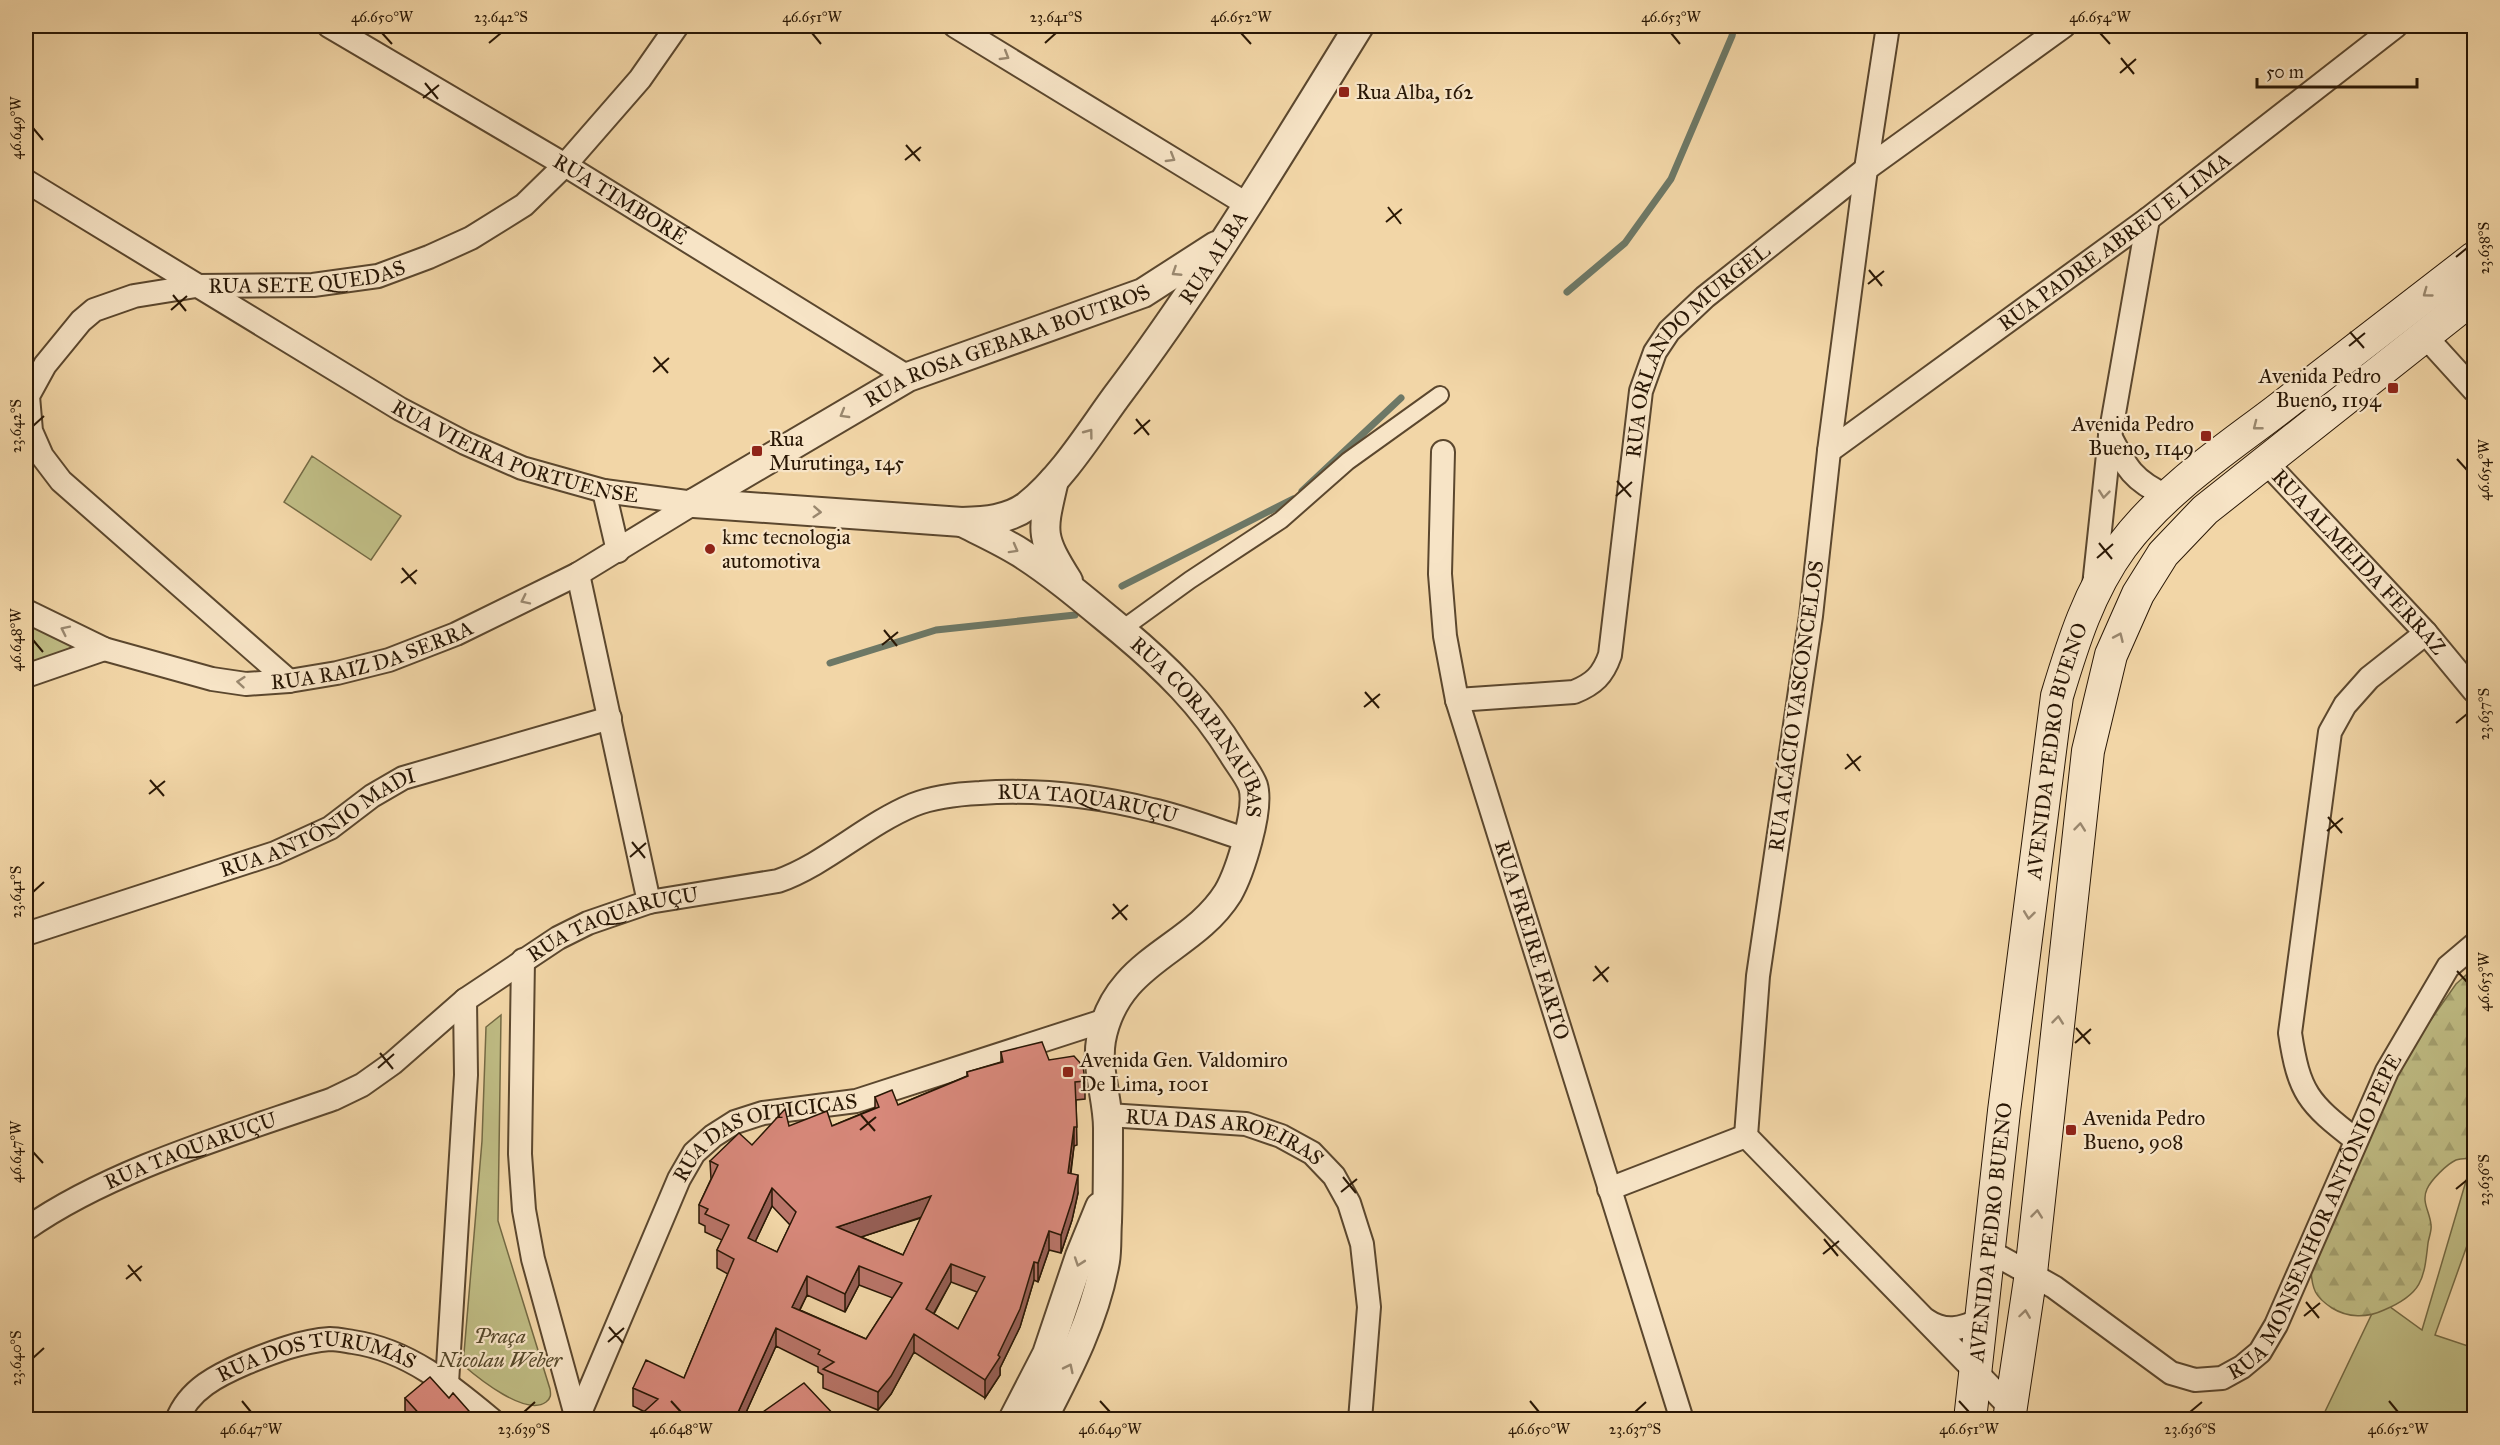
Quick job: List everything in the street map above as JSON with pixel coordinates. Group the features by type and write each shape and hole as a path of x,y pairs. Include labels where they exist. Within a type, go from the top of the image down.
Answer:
{"main road":[{"name":"AVENIDA PEDRO BUENO","path":"1970,1419 2017,1009 2057,696 2073,643 2093,592 2122,547 2167,496 2402,311 2475,258"},
{"name":"AVENIDA PEDRO BUENO","path":"2010,1414 2031,1273 2088,751 2111,655 2138,594 2163,554 2205,510 2475,297"}],"street":[{"name":"RUA TIMBORÉ","path":"329,26 565,165 908,377"},
{"name":"RUA SETE QUEDAS","path":"289,681 61,482 42,456 31,431 28,396 45,365 81,321 94,310 111,302 196,286 313,285 378,276 471,238 524,205 565,165 640,79 677,26"},
{"path":"955,26 1248,205"},
{"name":"RUA ALBA","path":"1054,480 1168,328 1248,205 1359,26"},
{"name":"RUA ACÁCIO VASCONCELOS","path":"1746,1136 1758,976 1811,616 1829,451 1866,170 1888,26"},
{"name":"RUA ORLANDO MURGEL","path":"1456,700 1574,692 1587,687 1599,678 1610,655 1641,391 1654,352 1669,331 1705,297 1866,170 2064,26"},
{"name":"RUA PADRE ABREU E LIMA","path":"1829,451 2148,219 2396,26"},
{"name":"RUA VIEIRA PORTUENSE","path":"26,181 400,409 465,443 522,468 604,491 694,503 962,522 988,521 1007,517 1025,507 1054,480"},
{"path":"2093,592 2110,436 2148,219"},
{"name":"RUA ROSA GEBARA BOUTROS","path":"694,503 908,377 1143,293 1225,240"},
{"path":"1143,293 1155,297 1160,302 1168,328"},
{"path":"2424,335 2475,390"},
{"path":"1120,630 1281,520 1348,461 1440,395"},
{"path":"2110,436 2127,468 2138,480 2167,496"},
{"name":"RUA FREIRE FARTO","path":"1443,452 1440,574 1445,636 1456,700 1682,1419"},
{"name":"RUA ALMEIDA FERRAZ","path":"2265,461 2426,633 2475,691"},
{"path":"738,476 759,507"},
{"name":"RUA CORAPANAUBAS","path":"1054,480 1045,519 1045,535 1053,557 1073,589"},
{"path":"604,491 618,551"},
{"name":"RUA RAIZ DA SERRA","path":"26,610 104,649 212,680 246,684 289,681 337,673 389,660 456,634 578,574 694,503"},
{"name":"RUA CORAPANAUBAS","path":"962,522 1020,552 1073,589 1193,696 1218,728 1253,787 1253,810 1248,840 1228,893 1207,919 1157,956 1134,977 1115,1000 1106,1020 1100,1062 1108,1115 1106,1258 1092,1314 1070,1367 1042,1419"},
{"path":"578,574 650,902"},
{"path":"2355,1140 2322,1114 2307,1095 2296,1070 2290,1033 2322,781 2330,732 2345,705 2369,678 2426,633"},
{"path":"26,676 104,649"},
{"name":"RUA ANTÔNIO MADI","path":"26,934 275,853 330,828 372,796 403,778 610,718"},
{"name":"RUA TAQUARUÇU","path":"26,1229 80,1197 147,1166 333,1099 362,1085 393,1063 465,1000 558,938 588,923 650,902 778,881 794,875 861,833 914,805 957,794 1005,791 1075,795 1153,810 1248,840"},
{"name":"RUA MONSENHOR ANTÔNIO PEPE","path":"1989,1251 2031,1273 2087,1310 2170,1374 2195,1380 2222,1378 2242,1367 2260,1352 2276,1325 2335,1194 2355,1140 2386,1071 2448,967 2475,945"},
{"path":"523,960 520,1154 524,1210 533,1259 577,1419"},
{"path":"447,1383 466,1075 465,1000"},
{"name":"RUA DAS OITICICAS","path":"577,1419 679,1179 694,1153 713,1136 735,1122 763,1113 856,1101 1106,1020"},
{"name":"RUA DAS AROEIRAS","path":"1108,1115 1246,1124 1281,1136 1312,1153 1335,1176 1349,1203 1362,1244 1369,1307 1360,1419"},
{"path":"1609,1189 1746,1136 1974,1371 2010,1414"},
{"path":"1013,1419 1047,1354 1080,1256 1108,1188"},
{"path":"1923,1318 1939,1327 1956,1329 1980,1320"},
{"name":"RUA DOS TURUMÃS","path":"177,1419 195,1392 216,1377 278,1351 306,1343 333,1339 377,1346 410,1360 447,1383 492,1419"}],"green space":[{"path":"312,456 401,516 371,560 284,502"},
{"path":"26,619 72,645 26,669"},
{"path":"2474,968 2474,1158 2458,1159 2452,1162 2427,1189 2425,1203 2431,1229 2425,1267 2414,1292 2384,1310 2358,1316 2344,1314 2326,1304 2318,1296 2312,1282 2311,1270 2395,1071 2456,984"},
{"name":"Praça Nicolau Weber","path":"501,1015 498,1221 550,1389 549,1399 537,1405 527,1404 503,1394 463,1365 482,1141 486,1027"},
{"path":"2474,1154 2474,1226 2435,1335 2474,1348 2474,1419 2321,1420 2379,1299 2422,1330"}],"building":[{"path":"1042,1042 1049,1060 1074,1056 1083,1066 1085,1081 1075,1082 1077,1127 1074,1127 1068,1173 1078,1175 1061,1235 1049,1231 1038,1263 1034,1262 1020,1309 998,1355 1000,1357 985,1380 914,1334 891,1376 878,1392 823,1369 834,1362 818,1354 820,1350 776,1328 735,1419 636,1419 658,1399 633,1388 646,1360 684,1378 734,1259 717,1250 729,1225 705,1214 708,1209 699,1205 718,1165 710,1161 739,1133 752,1145 785,1109 789,1126 827,1111 832,1126 879,1107 875,1097 892,1090 898,1105 968,1076 967,1072 1003,1062 1001,1052","holes":["772,1188 796,1212 777,1252 748,1238","931,1196 903,1255 837,1227","951,1264 985,1277 958,1329 926,1309","859,1266 902,1283 866,1339 792,1307 807,1276 845,1294"]},
{"path":"430,1377 449,1398 453,1393 476,1419 424,1419 405,1398"},
{"path":"804,1383 838,1419 753,1419"}],"waterway":[{"path":"1567,292 1625,243 1671,179 1732,36 1734,26"},
{"path":"1302,491 1401,398"},
{"path":"1122,586 1293,499"},
{"path":"830,663 936,630 1075,615"}],"place":[{"name":"Rua Alba, 162","path":"1344,92"},
{"name":"Avenida Pedro Bueno, 1194","path":"2393,388"},
{"name":"Avenida Pedro Bueno, 1149","path":"2206,436"},
{"name":"Rua Murutinga, 145","path":"757,451"},
{"name":"kmc tecnologia automotiva","path":"710,549"},
{"name":"Avenida Gen. Valdomiro De Lima, 1001","path":"1068,1072"},
{"name":"Avenida Pedro Bueno, 908","path":"2071,1130"}]}
